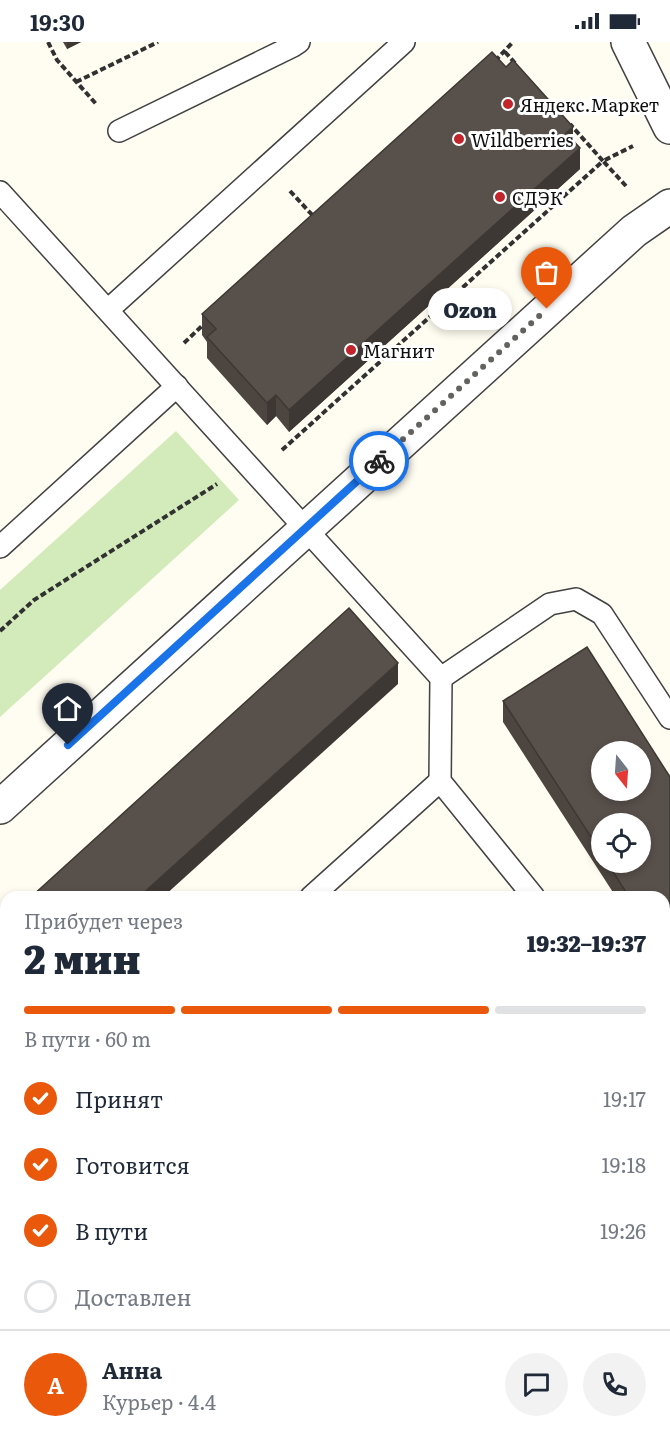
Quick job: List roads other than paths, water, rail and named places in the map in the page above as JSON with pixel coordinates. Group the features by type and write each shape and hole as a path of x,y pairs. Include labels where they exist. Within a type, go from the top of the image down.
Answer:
{"street":[{"path":"628,42 670,127"},
{"path":"0,807 625,239 670,206"}],"lane":[{"path":"119,131 298,42"},
{"path":"108,310 404,42"},
{"path":"0,192 441,678 440,781 529,891"},
{"path":"0,547 177,386"},
{"path":"441,678 550,604 576,599 602,614 670,718"},
{"path":"318,891 440,781"}],"place":[{"name":"Яндекс.Маркет","path":"508,104"},
{"name":"Wildberries","path":"459,139"},
{"name":"СДЭК","path":"500,197"},
{"name":"Ozon","path":"547,309"},
{"name":"Магнит","path":"351,350"}]}
